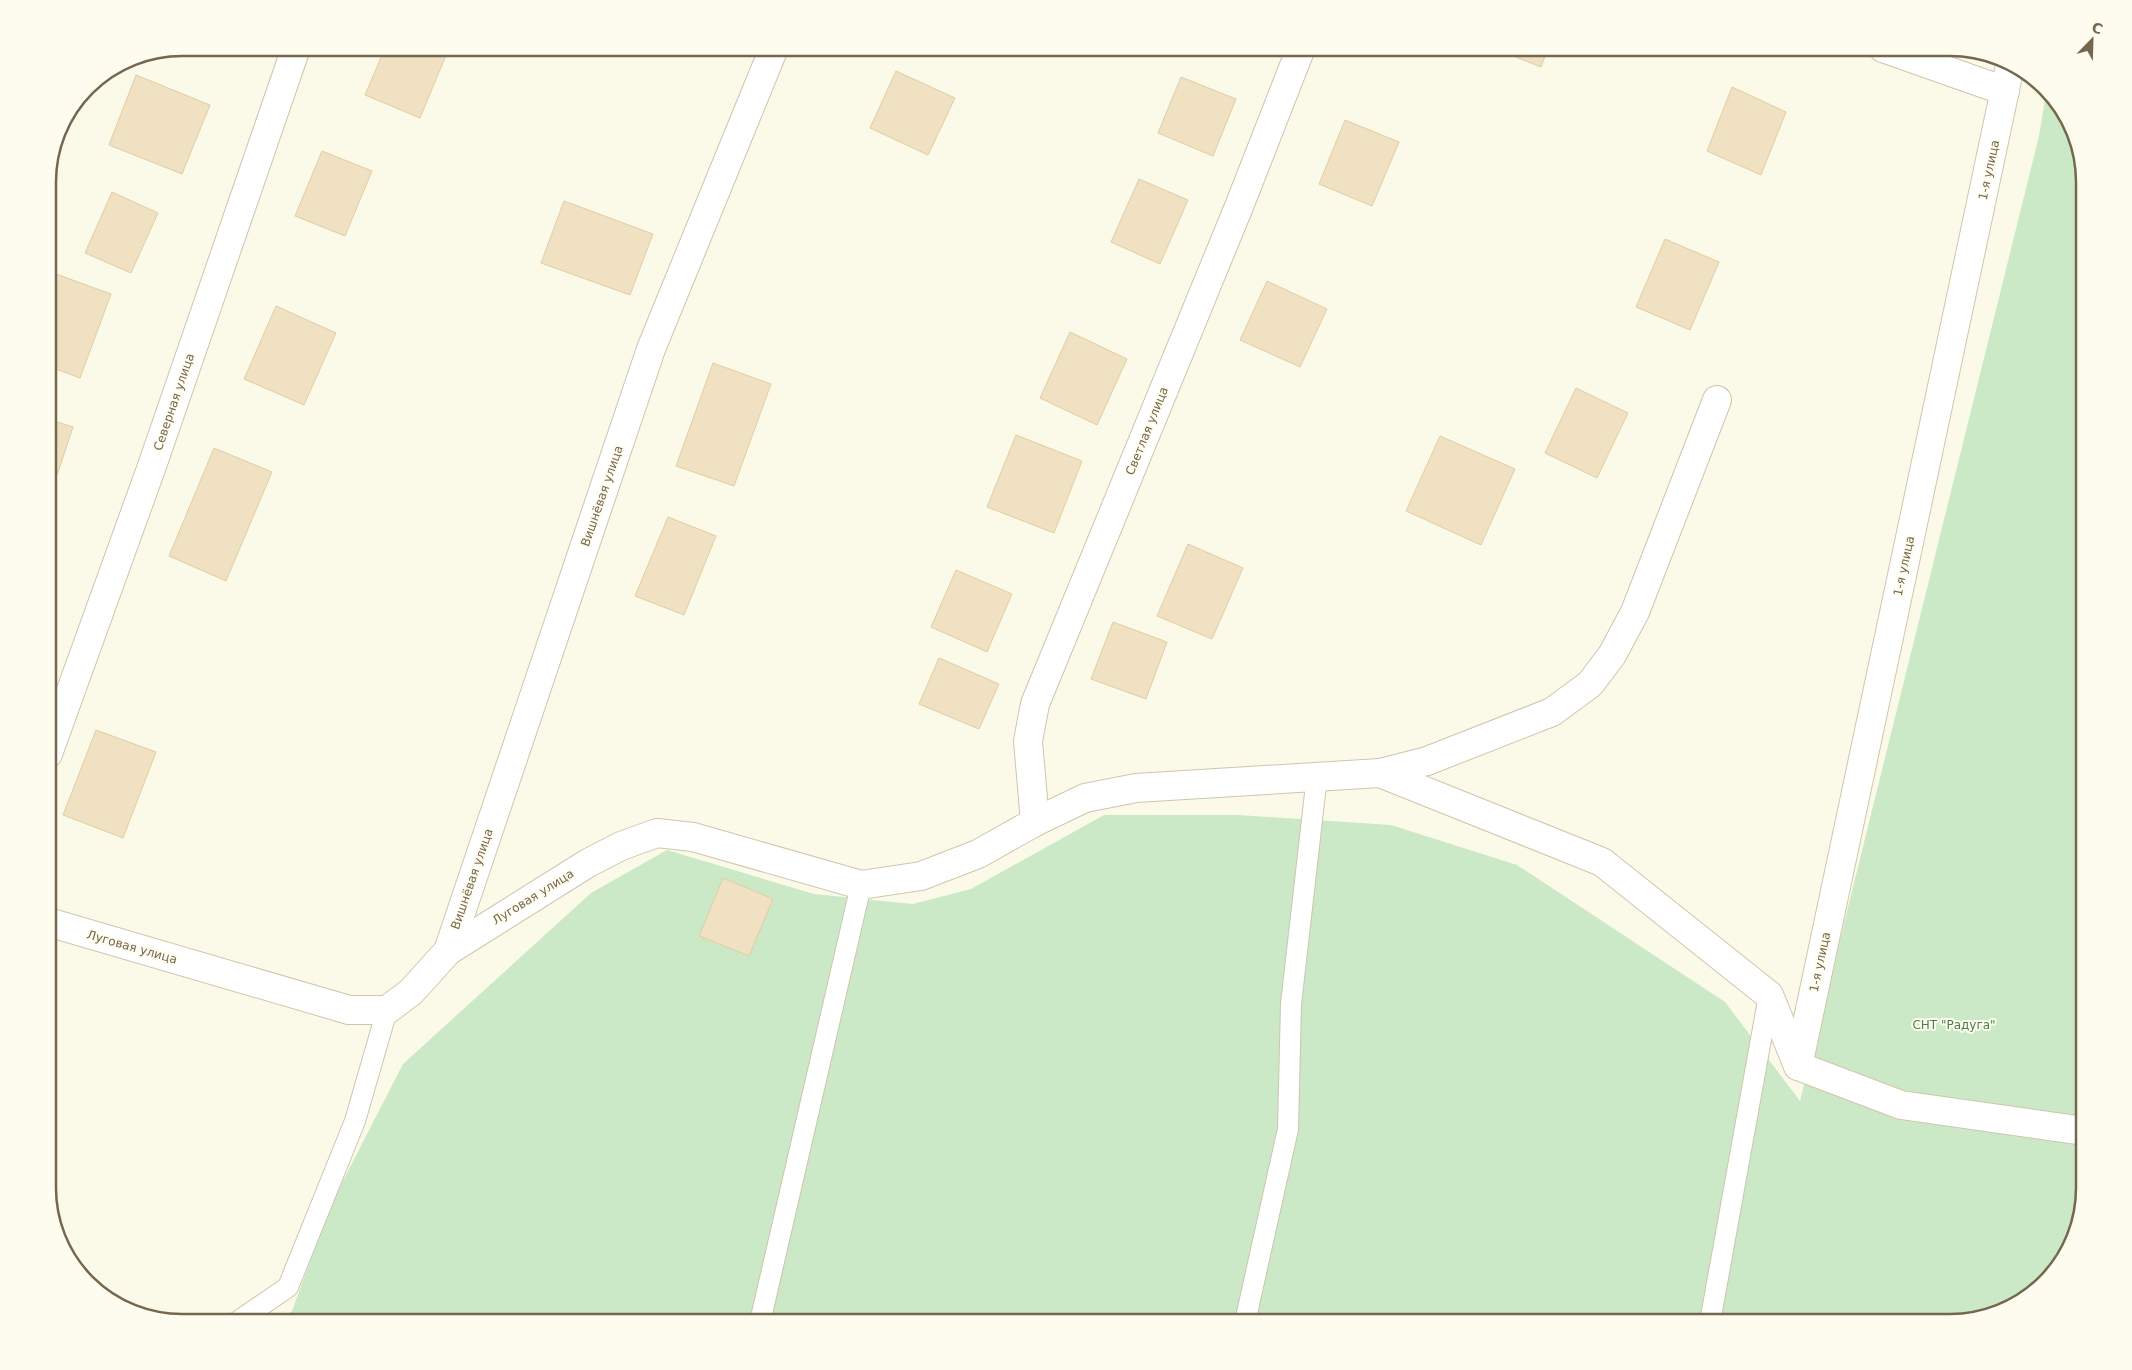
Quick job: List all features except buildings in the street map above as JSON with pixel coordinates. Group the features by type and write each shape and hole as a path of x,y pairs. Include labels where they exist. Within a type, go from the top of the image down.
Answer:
{"street":[{"name":"Северная улица","path":"57,729 152,466 293,56"},
{"name":"Вишнёвая улица","path":"448,951 651,349 771,56"},
{"name":"Светлая улица","path":"1035,822 1028,741 1035,704 1240,204 1298,56"},
{"path":"1915,56 2008,79"},
{"name":"1-я улица","path":"1798,1066 2008,79"},
{"path":"1380,773 1427,761 1552,712 1590,684 1612,654 1635,612 1718,400"},
{"name":"Луговая улица","path":"57,925 350,1010 387,1010 411,992 448,951 588,864 621,846 657,833 693,837 861,885 921,876 978,854 1035,822 1085,798 1136,788 1380,773"},
{"path":"1380,773 1602,862 1769,995 1798,1066 1901,1105 2076,1130"}],"lane":[{"path":"1247,1314 1288,1129 1291,1004 1317,776"},
{"path":"762,1314 861,885"},
{"path":"1711,1314 1769,995"},
{"path":"249,1314 288,1287 355,1121 387,1010"}],"green space":[{"name":"СНТ \"Радуга\"","path":"2045,99 2055,112 2066,134 2075,166 2076,182 2076,1188 2075,1204 2063,1244 2045,1271 2020,1293 2006,1301 1983,1309 1950,1314 288,1314 292,1311 331,1204 403,1064 591,893 667,850 814,894 913,904 971,889 1104,815 1239,815 1391,825 1517,865 1725,1002 1800,1101 2039,136"}]}
